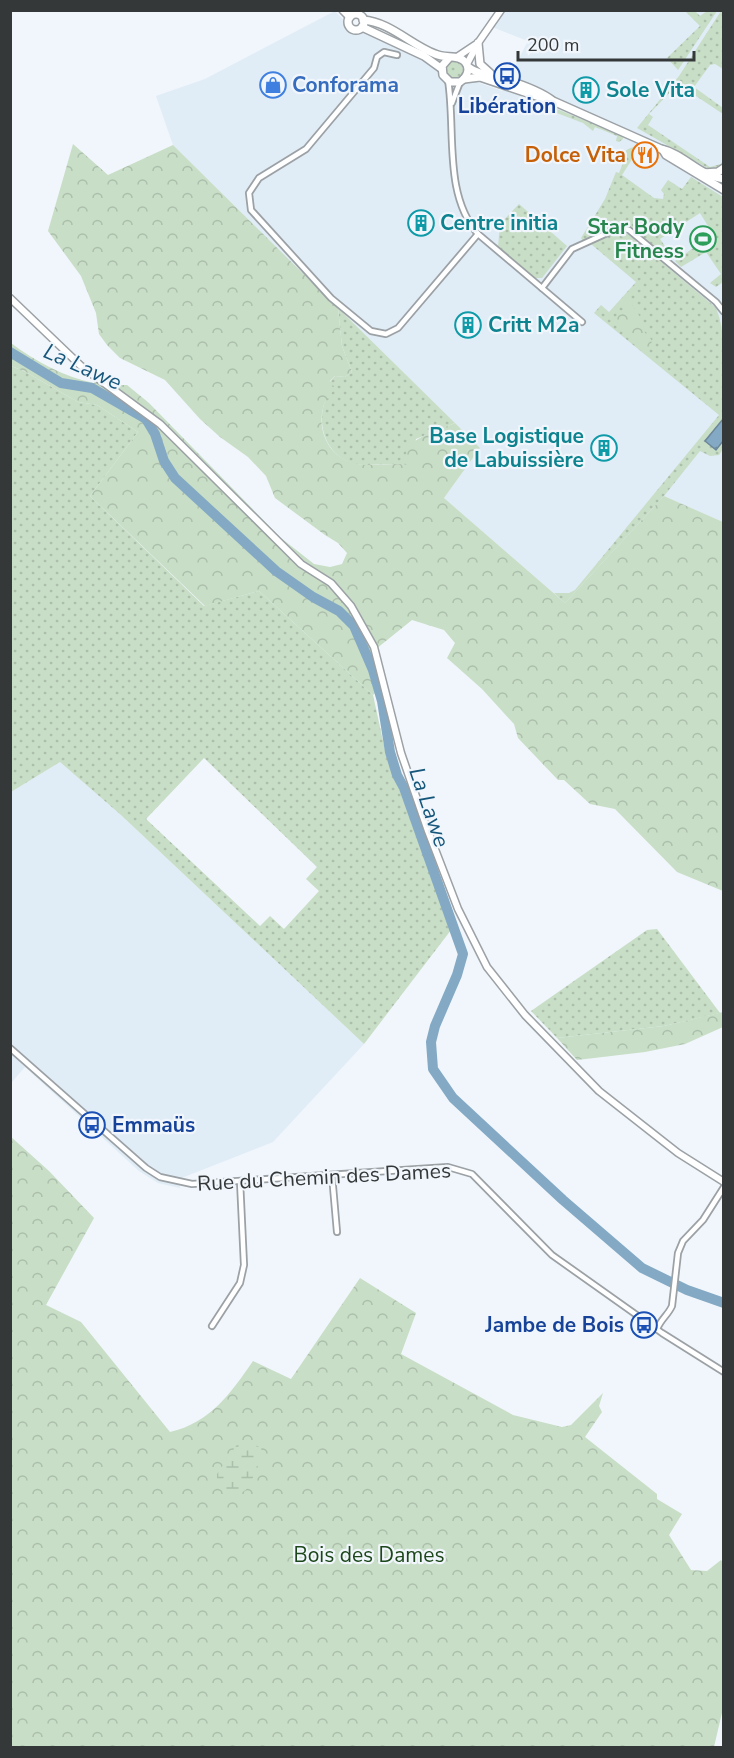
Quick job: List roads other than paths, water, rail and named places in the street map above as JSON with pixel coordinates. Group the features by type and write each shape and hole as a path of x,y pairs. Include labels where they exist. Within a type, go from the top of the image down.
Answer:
{"main road":[{"path":"343,10 350,17"},
{"path":"350,17 357,15 362,24 424,56 442,69"},
{"path":"350,17 348,21 350,27 356,30 362,24 372,22 402,35 436,55 457,57 476,72 503,79"},
{"path":"478,43 478,60 488,73 546,96 669,151 723,184"},
{"path":"449,58 444,62 442,69 443,75 448,80 453,82 480,77 545,100 554,101"},
{"path":"462,80 467,73 467,65"},
{"path":"663,150 666,155 723,184"},
{"path":"703,173 718,172 723,168"}],"street":[{"path":"467,65 478,43 501,10"},
{"path":"457,57 478,43"},
{"path":"398,55 384,52 377,57 374,68 306,149 259,178 249,193 251,210 331,298 371,331 386,334 398,328 478,234"},
{"path":"448,80 458,196 465,215 478,234 582,322"},
{"path":"451,106 462,80"},
{"path":"542,288 572,249 612,230 624,228 716,302 723,312"},
{"path":"10,298 81,366 160,424 301,564 330,583 351,606 374,647 401,753 428,831 458,909 487,967 525,1015 599,1091 678,1153 723,1182"},
{"name":"Rue du Chemin des Dames","path":"10,1048 146,1168 160,1177 192,1184 448,1167 472,1174 552,1255 723,1372"},
{"path":"333,1175 337,1232"},
{"path":"212,1326 240,1283 244,1265 240,1181"},
{"path":"657,1329 661,1318 672,1306 678,1253 683,1241 703,1220 723,1187"}],"water":[{"path":"723,419 723,441 716,450 705,441"}],"waterway":[{"name":"La Lawe","path":"10,352 61,383 92,388 146,419 155,434 164,461 175,478 276,571 313,597 339,611 354,626 373,670 382,701 390,752 397,775 404,788 463,954 457,975 435,1026 431,1042 433,1069 453,1098 563,1200 642,1268 687,1290 724,1303"}],"place":[{"name":"Libération","path":"507,76"},
{"name":"Conforama","path":"273,85"},
{"name":"Sole Vita","path":"586,90"},
{"name":"Dolce Vita","path":"645,155"},
{"name":"Centre initia","path":"421,223"},
{"name":"Star Body Fitness","path":"703,239"},
{"name":"Critt M2a","path":"468,325"},
{"name":"Base Logistique de Labuissière","path":"604,448"},
{"name":"Emmaüs","path":"92,1125"},
{"name":"Jambe de Bois","path":"644,1325"}],"park label":[{"name":"Bois des Dames","path":"369,1555"}]}
